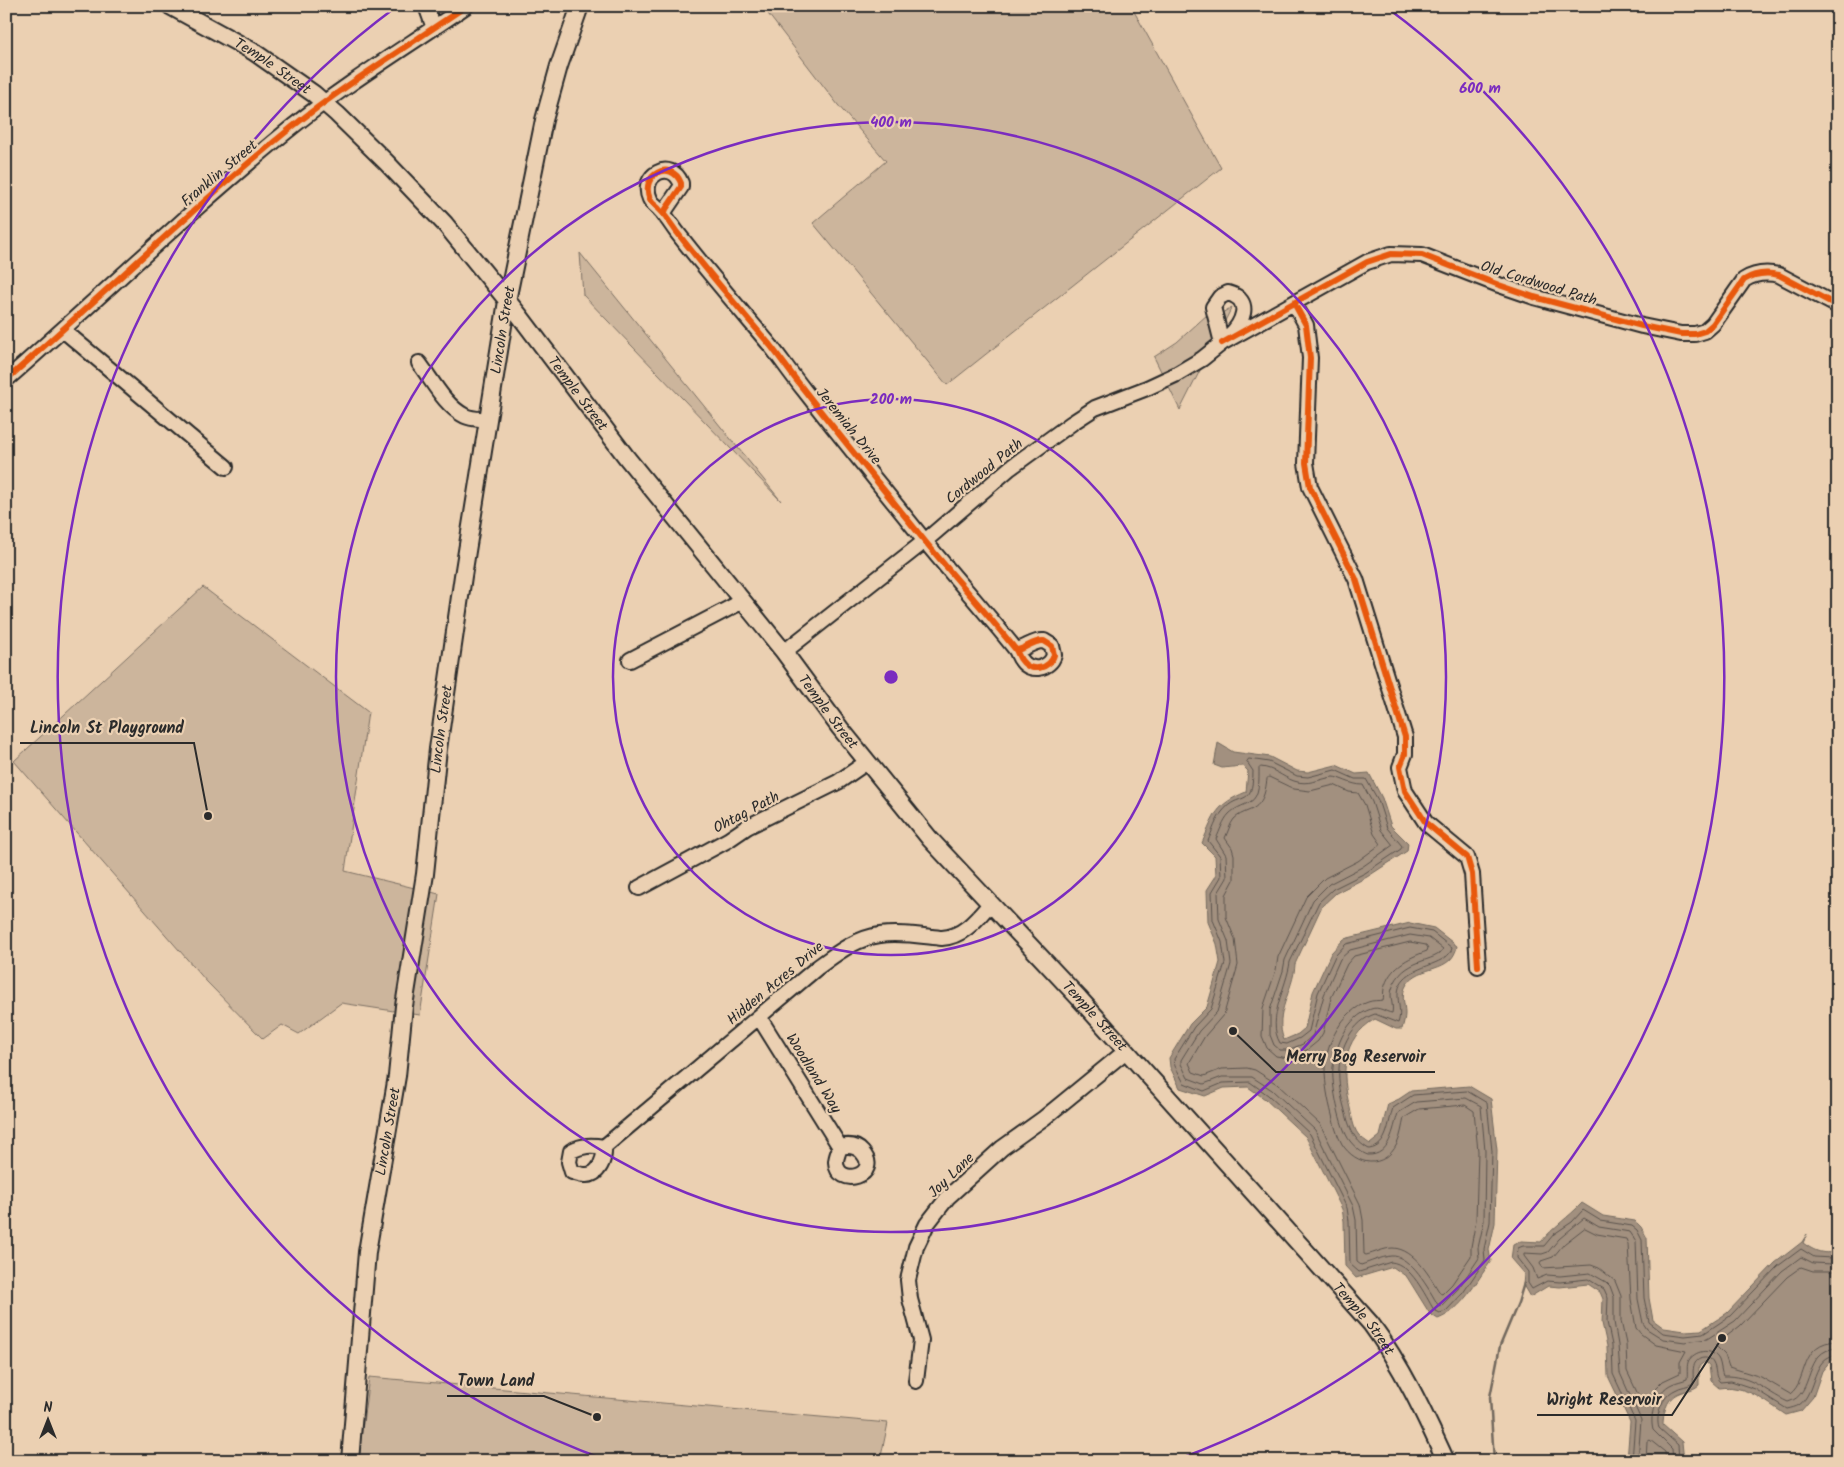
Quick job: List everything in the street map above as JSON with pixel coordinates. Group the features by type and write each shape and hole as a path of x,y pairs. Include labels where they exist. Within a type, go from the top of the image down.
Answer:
{"main road":[{"name":"Temple Street","path":"170,6 254,52 325,103 445,224 507,301 627,458 784,652 840,728 930,839 1079,998 1371,1324 1389,1348 1446,1461"},
{"name":"Lincoln Street","path":"350,1461 367,1252 397,1076 404,1006 425,874 438,749 463,576 507,301 547,107 580,6"}],"street":[{"path":"426,6 434,28"},
{"name":"Franklin Street","path":"6,380 197,208 292,127 466,6"},
{"name":"Jeremiah Drive","path":"664,215 925,541 988,614 1016,650"},
{"name":"Old Cordwood Path","path":"1222,343 1376,258 1405,253 1422,255 1489,282 1534,296 1642,326 1681,334 1695,334 1705,331 1713,324 1744,280 1760,274 1770,273 1779,275 1838,306"},
{"path":"1294,303 1306,325 1310,358 1306,463 1310,487 1356,579 1405,737 1405,754 1400,767 1405,791 1426,823 1467,857 1472,874 1478,966"},
{"path":"63,330 226,467"},
{"name":"Cordwood Path","path":"784,652 925,541 1010,468 1072,422 1095,408 1175,376 1202,359 1222,343"},
{"path":"419,362 440,393 452,406 466,416 488,420"},
{"path":"630,660 743,601"},
{"name":"Ohtag Path","path":"639,888 728,840 747,827 838,782 867,762"},
{"name":"Hidden Acres Drive","path":"604,1147 818,967 852,945 881,934 942,938 952,936 972,924 990,904"},
{"name":"Woodland Way","path":"760,1017 840,1147"},
{"name":"Joy Lane","path":"916,1381 921,1340 910,1299 908,1280 916,1247 927,1224 948,1197 1002,1148 1044,1118 1126,1051"}],"shaded area":[{"path":"762,6 1131,6 1221,168 947,385 813,223 886,161 838,105"},
{"path":"580,253 781,501 583,295"},
{"path":"1232,307 1180,410 1154,357 1177,342 1208,314 1222,313"},
{"path":"203,587 368,712 345,871 439,894 420,1015 341,1003 299,1034 282,1025 263,1039 207,982 14,761"},
{"path":"369,1377 888,1423 880,1461 358,1461"}],"water":[{"path":"1218,743 1233,752 1270,757 1297,771 1308,772 1336,765 1356,774 1369,773 1382,798 1391,826 1408,843 1407,851 1367,877 1336,893 1322,906 1295,964 1294,974 1282,1011 1281,1030 1284,1040 1298,1034 1305,1028 1313,992 1331,953 1344,939 1410,923 1434,928 1457,946 1454,955 1449,961 1420,974 1407,984 1403,995 1405,1014 1402,1029 1396,1029 1375,1019 1355,1037 1346,1058 1345,1070 1347,1095 1356,1131 1370,1144 1380,1136 1388,1104 1411,1091 1469,1086 1491,1099 1497,1150 1495,1223 1489,1250 1491,1261 1461,1302 1447,1315 1438,1319 1430,1314 1407,1277 1393,1267 1356,1278 1345,1266 1342,1209 1306,1137 1265,1099 1248,1087 1224,1088 1205,1096 1180,1088 1170,1067 1169,1058 1190,1024 1207,1007 1220,962 1217,944 1208,922 1207,890 1216,876 1215,856 1202,843 1213,818 1222,806 1246,792 1248,771 1243,766 1222,768 1214,765"},
{"path":"1582,1203 1603,1216 1635,1221 1641,1227 1647,1238 1649,1298 1653,1320 1664,1328 1685,1331 1701,1330 1727,1313 1775,1263 1802,1242 1807,1234 1803,1243 1811,1248 1824,1253 1838,1250 1838,1360 1831,1360 1822,1371 1813,1397 1801,1411 1786,1415 1746,1391 1728,1387 1719,1388 1711,1381 1709,1365 1705,1362 1699,1366 1699,1385 1673,1396 1665,1412 1663,1425 1682,1442 1684,1461 1627,1461 1630,1422 1608,1376 1607,1346 1602,1323 1603,1299 1600,1292 1588,1284 1560,1287 1548,1286 1530,1297 1523,1285 1524,1274 1511,1259 1513,1245 1521,1241 1541,1242"}],"waterway":[{"path":"1494,1461 1490,1397 1500,1346 1518,1303 1524,1283"}],"cycle path":[{"path":"6,380 255,157 356,80 466,6"},
{"path":"664,215 681,187 681,183 676,176 664,171 652,177 649,183 648,190 653,204 662,212 664,215 676,231 699,260 770,345 924,540 1005,636 1021,660 1030,667 1040,668 1049,664 1054,655 1052,646 1044,641 1016,650"},
{"path":"1222,343 1367,262 1391,254 1422,255 1534,297 1642,326 1681,334 1695,334 1705,331 1713,324 1744,280 1761,274 1779,275 1838,306"},
{"path":"1294,303 1306,325 1310,358 1306,463 1310,487 1356,579 1405,737 1405,754 1400,767 1405,791 1426,823 1467,857 1472,874 1478,966"}],"place":[{"name":"Lincoln St Playground","path":"208,816"},
{"name":"Merry Bog Reservoir","path":"1233,1031"},
{"name":"Wright Reservoir","path":"1722,1338"},
{"name":"Town Land","path":"597,1417"}]}
